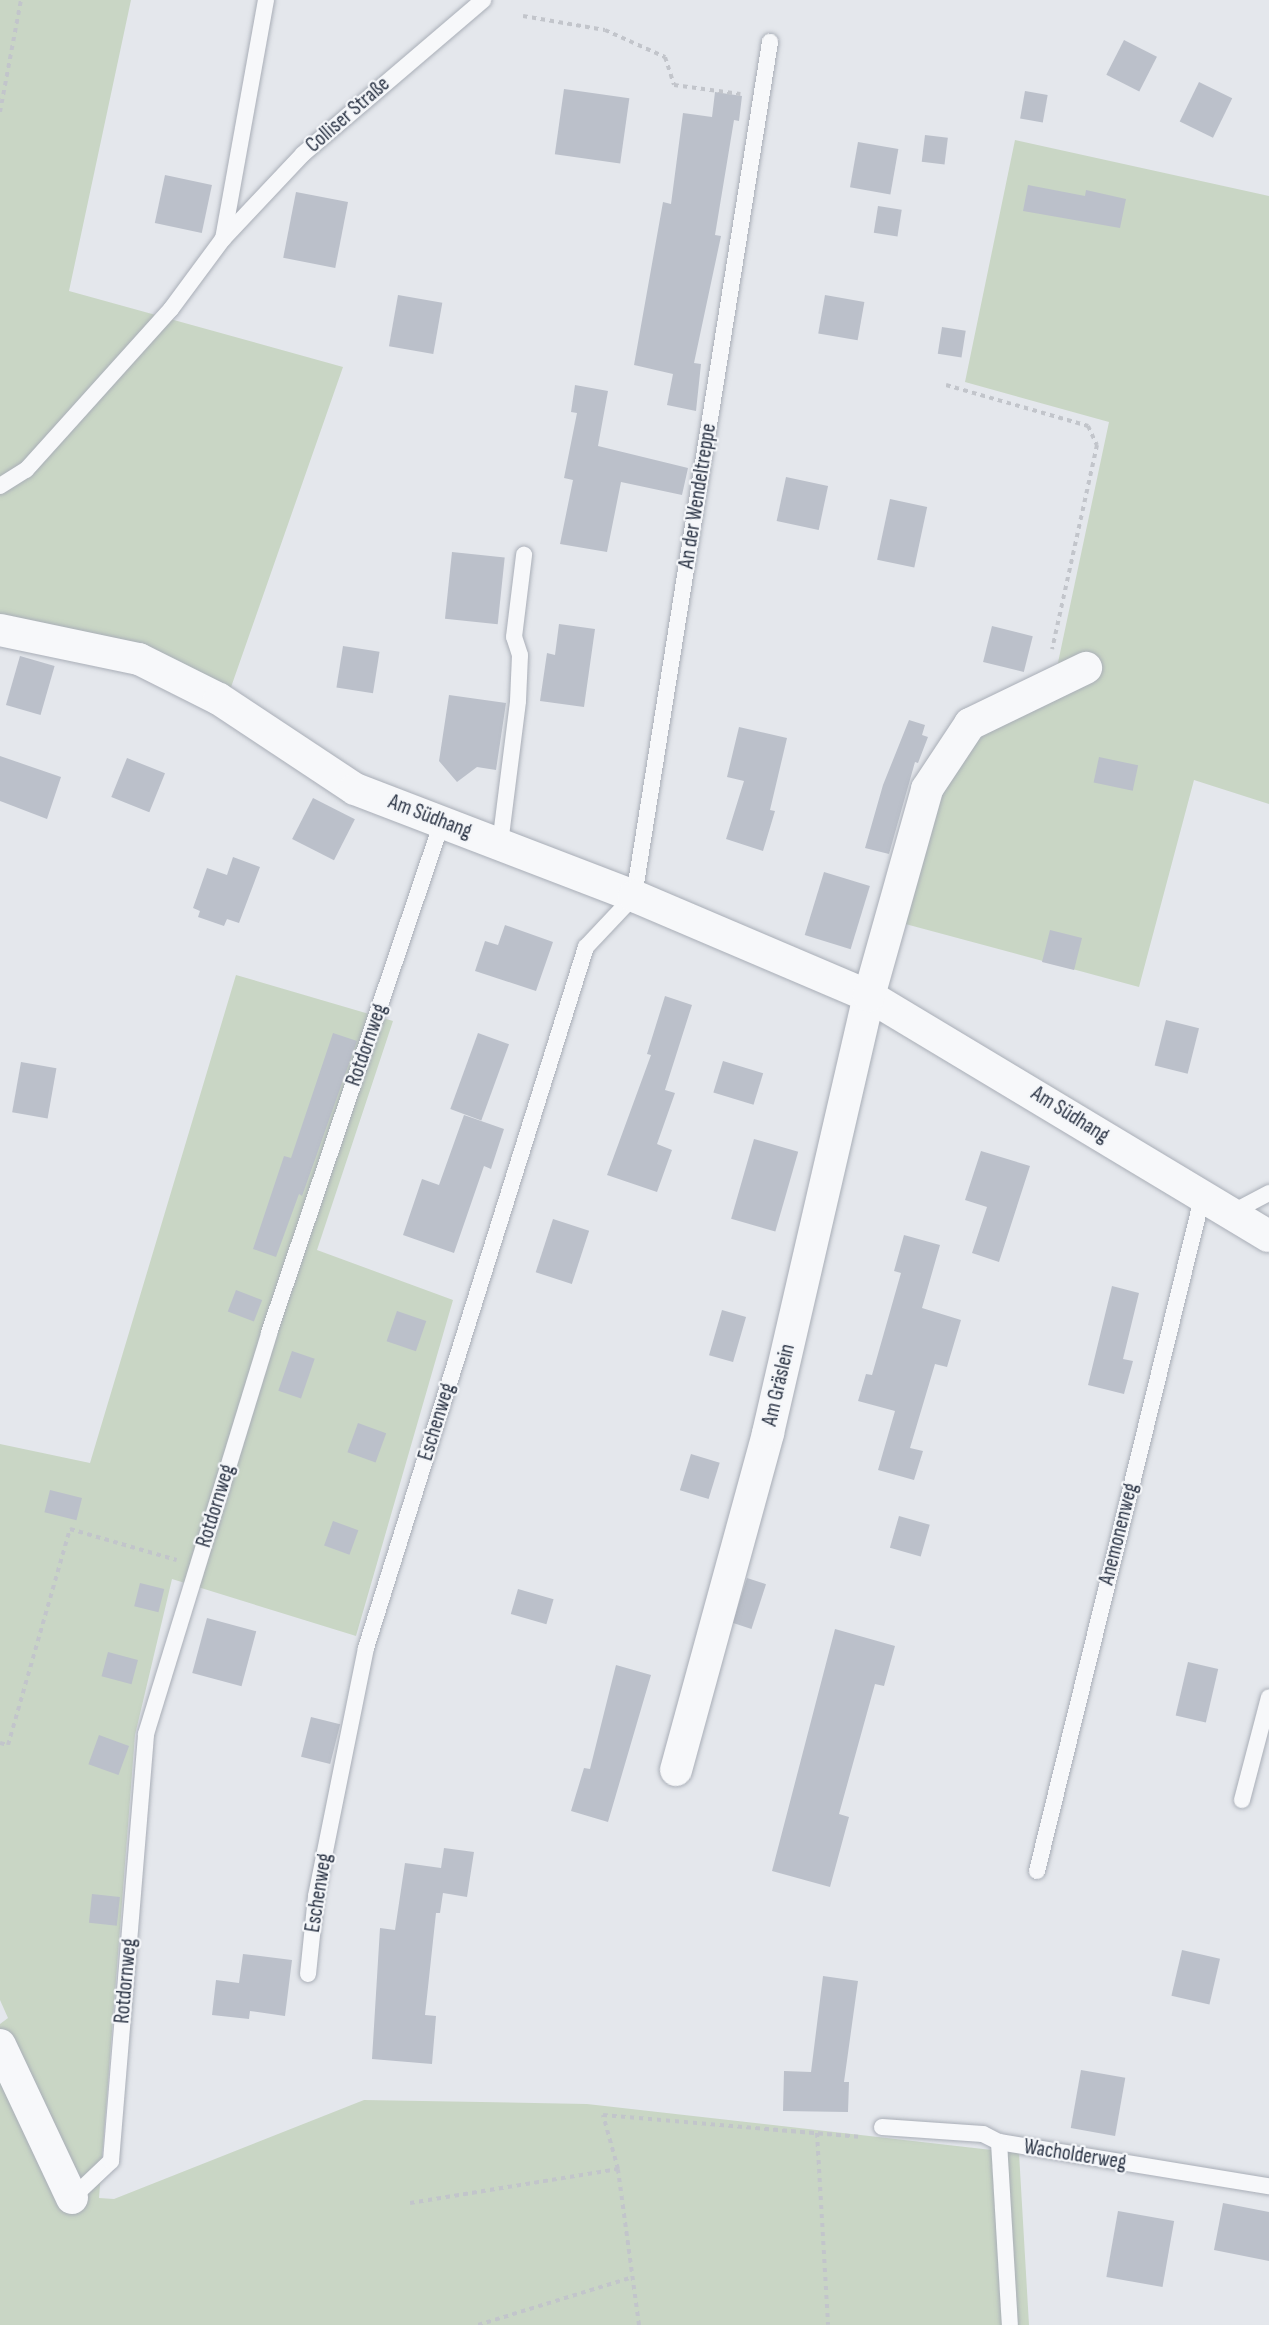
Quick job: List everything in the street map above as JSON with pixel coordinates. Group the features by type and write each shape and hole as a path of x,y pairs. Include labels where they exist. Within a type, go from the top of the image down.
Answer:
{"street":[{"name":"Am Südhang","path":"0,630 139,659 219,699 355,789 634,896 869,996 1062,1108 1202,1198 1269,1236"},
{"path":"869,996 927,789 970,724 1086,668"},
{"name":"Am Gräslein","path":"676,1770 768,1433 869,996"},
{"path":"0,2045 72,2198"}],"lane":[{"name":"Colliser Straße","path":"222,240 266,0"},
{"name":"Colliser Straße","path":"0,486 34,462 171,309 222,240 303,154 483,0"},
{"name":"An der Wendeltreppe","path":"634,896 770,42"},
{"path":"500,844 518,700 520,655 514,637 524,555"},
{"name":"Rotdornweg","path":"72,2198 111,2161 146,1734 268,1333 442,822"},
{"name":"Eschenweg","path":"308,1974 316,1896 366,1648 586,947 634,896"},
{"path":"1231,1213 1269,1193"},
{"name":"Anemonenweg","path":"1036,1871 1202,1198"},
{"path":"1242,1800 1269,1697"},
{"name":"Wacholderweg","path":"882,2127 983,2134 999,2142 1269,2186"},
{"path":"999,2142 1010,2325"}],"path":[{"path":"0,112 21,0"},
{"path":"524,16 605,30 666,57 674,85 762,96"},
{"path":"946,385 1088,426 1097,445 1044,688"},
{"path":"0,1743 8,1745 70,1529 197,1566"},
{"path":"639,2325 630,2278 618,2169 603,2115 858,2137"},
{"path":"817,2133 828,2325"},
{"path":"410,2203 618,2169"},
{"path":"478,2325 630,2278"}],"green space":[{"path":"0,0 131,0 69,291 343,367 230,690 179,661 124,640 0,619"},
{"path":"1015,140 1269,196 1269,804 1194,780 1139,987 898,922 946,776 977,739 1018,712 1040,708 1084,684 1056,672 1109,422 965,382"},
{"path":"236,975 393,1021 317,1250 453,1300 356,1636 172,1579 135,1735 99,2198 114,2199 364,2100 587,2104 1019,2153 1029,2325 0,2325 0,2024 8,2018 0,2000 0,1444 90,1463"}],"building":[{"path":"1124,40 1157,57 1139,92 1106,75"},
{"path":"1199,82 1232,98 1213,138 1180,122"},
{"path":"564,89 629,98 620,164 555,154"},
{"path":"1025,91 1048,95 1043,123 1020,119"},
{"path":"715,92 742,96 739,121 734,120 715,235 721,236 694,363 701,364 696,411 667,405 673,374 634,365 663,202 671,204 683,113 712,117"},
{"path":"925,135 948,138 945,165 922,162"},
{"path":"858,142 898,149 890,194 850,187"},
{"path":"165,175 212,185 202,233 155,223"},
{"path":"1028,185 1085,196 1086,190 1126,199 1120,228 1023,211"},
{"path":"296,192 348,202 335,268 283,258"},
{"path":"878,206 902,210 897,236 874,233"},
{"path":"398,295 442,303 433,354 389,346"},
{"path":"825,295 864,302 858,340 818,333"},
{"path":"942,327 966,331 961,357 938,354"},
{"path":"575,385 608,391 598,446 688,468 682,495 621,482 607,552 560,544 573,480 564,478 577,413 571,412"},
{"path":"786,477 828,486 819,530 777,521"},
{"path":"890,499 927,507 914,568 877,560"},
{"path":"452,552 505,558 498,624 445,619"},
{"path":"559,624 595,629 584,707 540,701 547,653 555,655"},
{"path":"992,626 1033,636 1024,672 983,662"},
{"path":"343,646 380,652 373,693 336,687"},
{"path":"20,656 55,666 41,715 6,705"},
{"path":"449,695 506,703 496,770 477,767 457,782 439,761"},
{"path":"909,720 925,725 922,735 928,737 918,763 915,762 889,854 865,848 883,785"},
{"path":"739,727 787,738 770,810 775,811 763,851 726,839 744,781 727,777"},
{"path":"0,756 61,777 47,819 0,801"},
{"path":"1099,757 1138,765 1133,791 1094,782"},
{"path":"127,758 165,773 149,812 111,797"},
{"path":"313,798 355,819 334,860 292,839"},
{"path":"233,857 260,867 239,923 227,919 224,926 198,917 200,911 193,908 207,868 227,875"},
{"path":"824,872 870,886 851,949 805,935"},
{"path":"505,925 553,942 536,991 475,971 485,941 498,945"},
{"path":"1050,930 1082,938 1074,970 1042,962"},
{"path":"665,996 692,1005 665,1090 675,1093 657,1144 672,1150 657,1192 607,1175 651,1055 647,1054"},
{"path":"1166,1020 1199,1028 1188,1074 1155,1066"},
{"path":"333,1033 357,1041 302,1196 299,1194 276,1257 253,1249 284,1156 291,1158"},
{"path":"478,1033 509,1044 481,1120 450,1109"},
{"path":"723,1061 763,1073 754,1105 713,1093"},
{"path":"21,1062 56,1068 48,1118 12,1112"},
{"path":"464,1115 504,1129 491,1169 484,1166 454,1253 403,1235 422,1179 439,1185"},
{"path":"754,1139 798,1152 775,1231 731,1219"},
{"path":"981,1151 1030,1166 999,1262 972,1253 987,1207 965,1200"},
{"path":"553,1219 589,1231 572,1284 536,1272"},
{"path":"904,1235 940,1245 922,1308 961,1320 947,1367 935,1364 910,1448 923,1451 914,1480 878,1470 895,1411 858,1401 866,1374 872,1375 901,1273 894,1271"},
{"path":"1112,1286 1139,1293 1123,1359 1133,1361 1124,1394 1088,1385"},
{"path":"236,1290 262,1300 254,1322 228,1311"},
{"path":"722,1310 746,1317 733,1362 709,1355"},
{"path":"397,1311 426,1321 416,1351 387,1341"},
{"path":"292,1351 315,1359 301,1399 278,1391"},
{"path":"358,1423 386,1433 376,1462 347,1452"},
{"path":"691,1454 720,1463 709,1499 680,1490"},
{"path":"50,1490 82,1498 76,1520 44,1512"},
{"path":"899,1516 930,1525 921,1557 890,1548"},
{"path":"333,1521 358,1530 349,1555 324,1545"},
{"path":"747,1578 766,1584 751,1629 732,1623"},
{"path":"140,1583 164,1589 158,1612 134,1606"},
{"path":"518,1589 554,1599 546,1624 511,1614"},
{"path":"207,1618 256,1631 242,1686 192,1673"},
{"path":"835,1629 895,1646 884,1686 875,1684 839,1814 849,1817 830,1887 772,1871"},
{"path":"108,1652 138,1660 131,1684 102,1676"},
{"path":"1188,1662 1218,1669 1206,1723 1176,1716"},
{"path":"616,1665 651,1675 608,1822 571,1811 584,1768 590,1769"},
{"path":"311,1717 340,1724 330,1764 301,1757"},
{"path":"99,1735 129,1746 118,1775 88,1764"},
{"path":"444,1848 474,1852 467,1897 443,1893 440,1913 436,1913 425,2015 436,2016 432,2064 372,2059 380,1928 395,1930 405,1863 441,1868"},
{"path":"92,1894 120,1897 117,1926 89,1923"},
{"path":"1182,1950 1220,1959 1209,2005 1171,1996"},
{"path":"243,1954 292,1960 285,2016 250,2011 249,2019 212,2015 216,1980 239,1983"},
{"path":"823,1976 858,1981 844,2082 849,2082 848,2112 783,2111 784,2071 811,2072"},
{"path":"1081,2070 1125,2078 1115,2136 1071,2128"},
{"path":"1223,2203 1269,2212 1269,2261 1214,2250"},
{"path":"1118,2211 1174,2221 1162,2287 1106,2277"}]}
